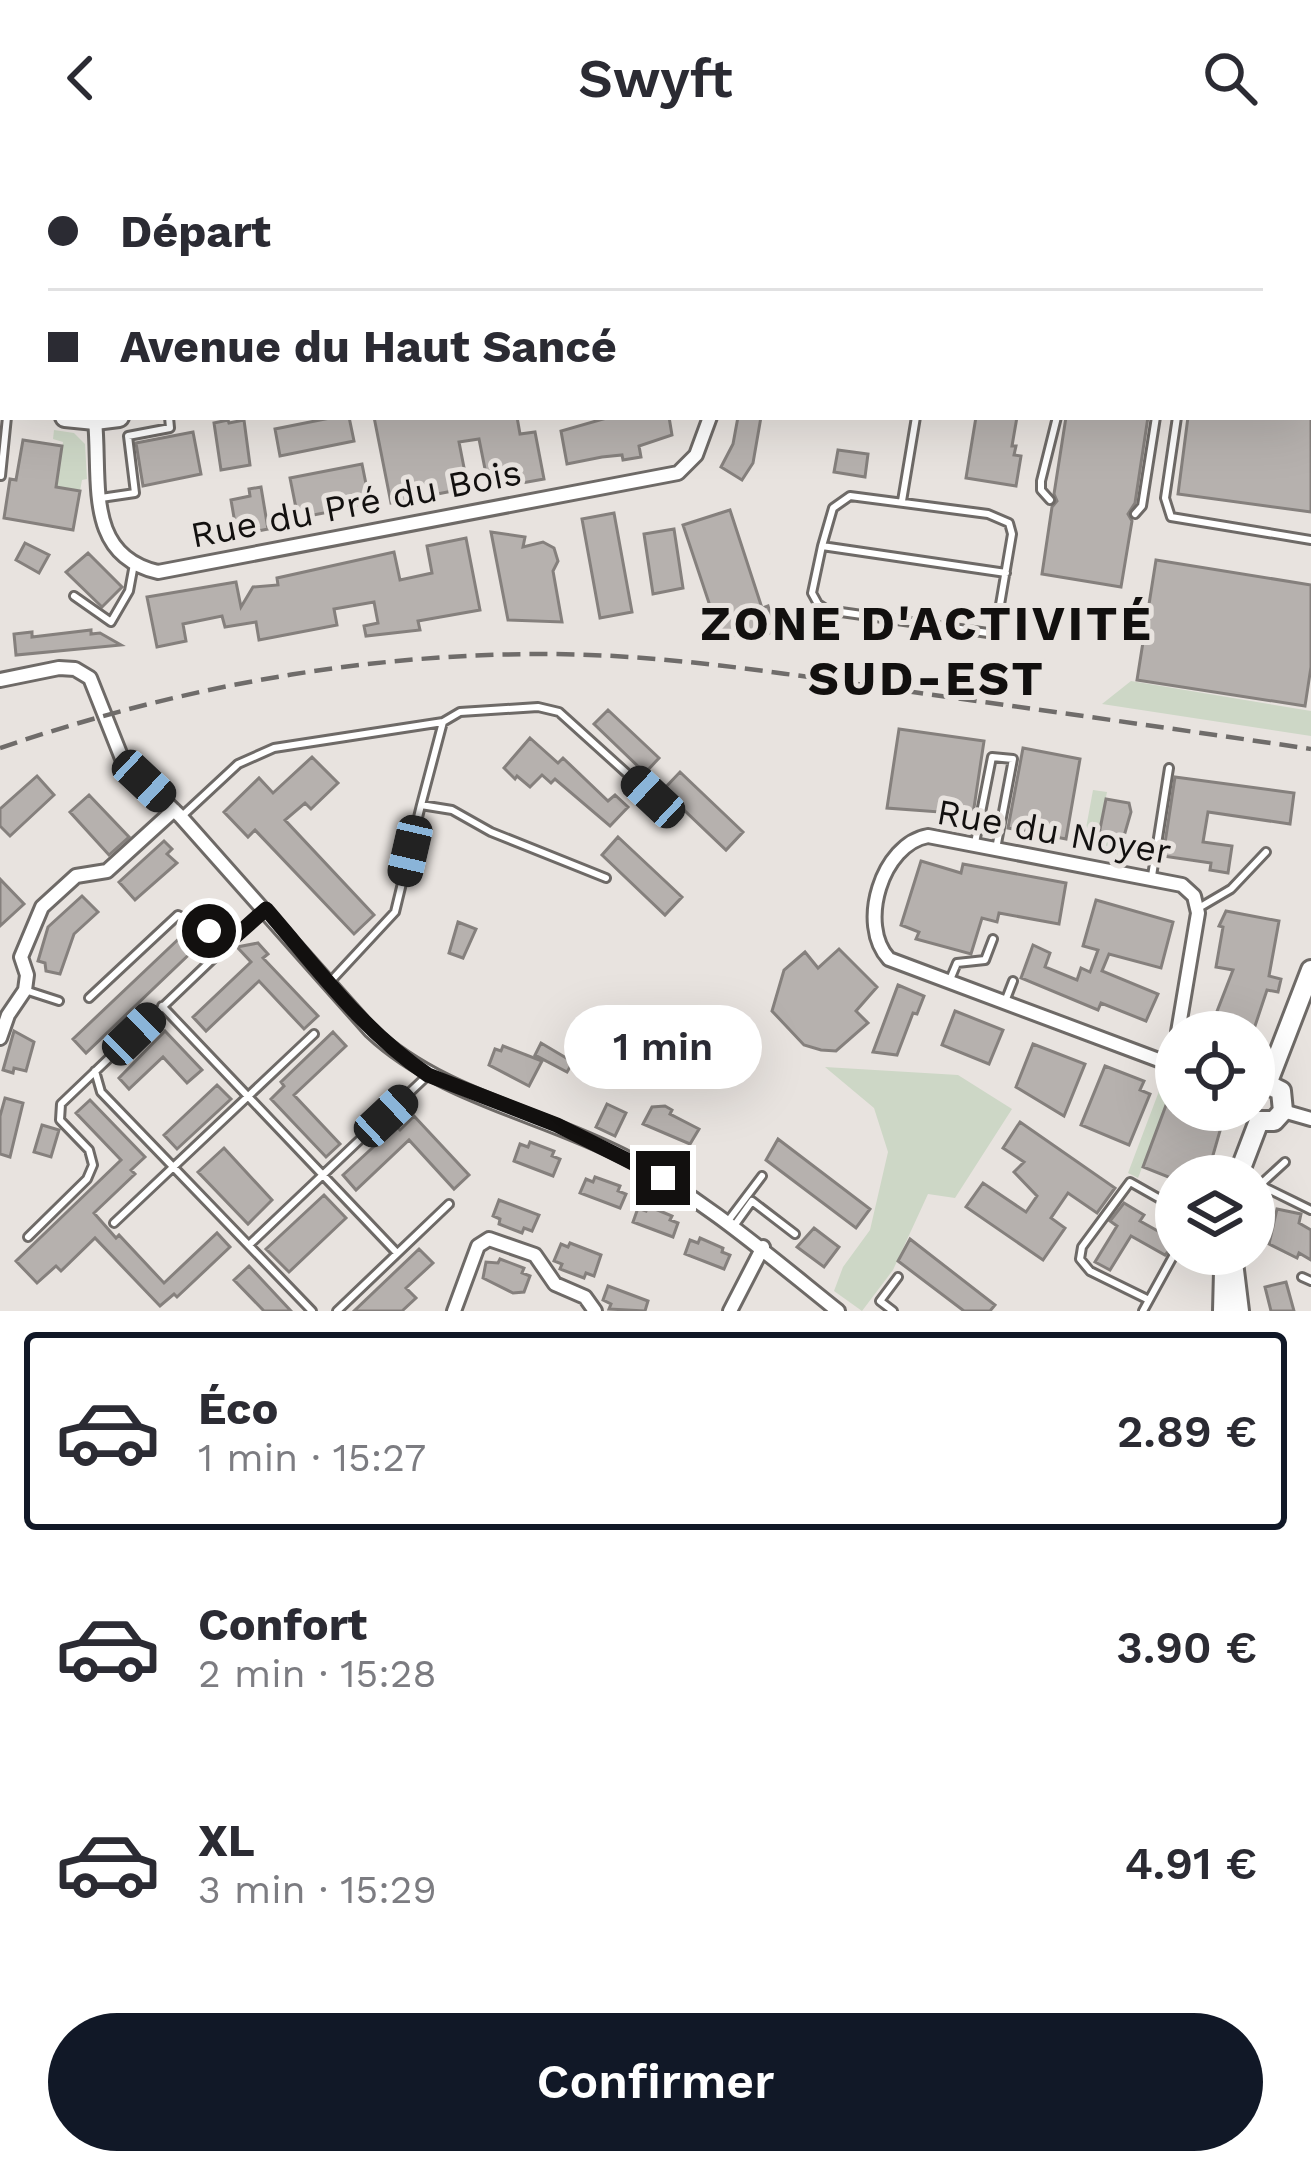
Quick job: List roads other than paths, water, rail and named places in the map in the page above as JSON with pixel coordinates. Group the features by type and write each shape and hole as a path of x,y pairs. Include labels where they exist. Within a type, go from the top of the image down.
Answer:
{"street":[{"path":"95,420 109,543 134,564"},
{"name":"Rue du Pré du Bois","path":"134,564 158,572 678,473 696,455 709,420"},
{"path":"0,680 68,668 87,675 96,687 116,751 266,909 384,1043 428,1075 620,1155 731,1223 838,1311"},
{"path":"0,1038 25,991 27,975 21,956 42,907 76,876 107,871 178,814"},
{"name":"Rue du Noyer","path":"1155,1059 889,958 874,938 872,922 891,858 908,842 928,836 1182,885 1194,896 1197,909 1181,1011"},
{"path":"1275,1054 1311,970"},
{"path":"1275,1090 1281,1091 1283,1111 1275,1120"},
{"path":"1283,1111 1311,1119"},
{"path":"454,1311 478,1246 490,1239 535,1256 555,1284 585,1297 596,1311"},
{"path":"730,1311 763,1247"},
{"path":"1223,1311 1227,1275"},
{"path":"1233,1275 1239,1311"}],"lane":[{"path":"1,476 7,420"},
{"path":"101,498 135,493 128,436 170,428 169,420"},
{"path":"902,501 916,420"},
{"path":"1050,500 1041,490 1041,481 1056,420"},
{"path":"1135,514 1142,506 1156,420"},
{"path":"1177,420 1165,498 1171,517 1311,541"},
{"path":"844,497 902,501 1000,517 1010,524 995,634 827,610 818,604 812,593 827,518 844,497"},
{"path":"822,546 1006,574"},
{"path":"74,596 111,622 129,591 134,564"},
{"path":"178,814 238,764 274,748 443,722 460,712 538,707 559,712 653,797"},
{"path":"329,983 395,912 443,722"},
{"path":"975,845 992,757 1013,759 996,849"},
{"path":"1152,876 1169,768"},
{"path":"421,805 452,810 490,832 606,878"},
{"path":"1197,909 1231,889 1266,851"},
{"path":"28,1237 92,1171 92,1155 60,1120 59,1109 266,909"},
{"path":"89,998 178,915 229,942"},
{"path":"949,982 957,963 986,960 993,939"},
{"path":"1004,1003 1013,981"},
{"path":"25,991 59,1001"},
{"path":"162,1006 397,1253"},
{"path":"114,1223 314,1034"},
{"path":"95,1071 101,1092 312,1311"},
{"path":"249,1244 428,1075"},
{"path":"1275,1170 1285,1162"},
{"path":"731,1223 762,1176"},
{"path":"1149,1300 1090,1271 1080,1259 1082,1247 1130,1182 1155,1196"},
{"path":"1275,1192 1311,1210"},
{"path":"731,1223 752,1201 795,1234"},
{"path":"337,1311 448,1204"},
{"path":"1143,1311 1163,1275"},
{"path":"893,1311 880,1301 898,1277"}],"railway":[{"path":"0,748 133,708 268,678 405,660 544,654 725,666 1311,749"}],"district":[{"name":"ZONE D'ACTIVITÉ SUD-EST","path":"927,650"}]}
